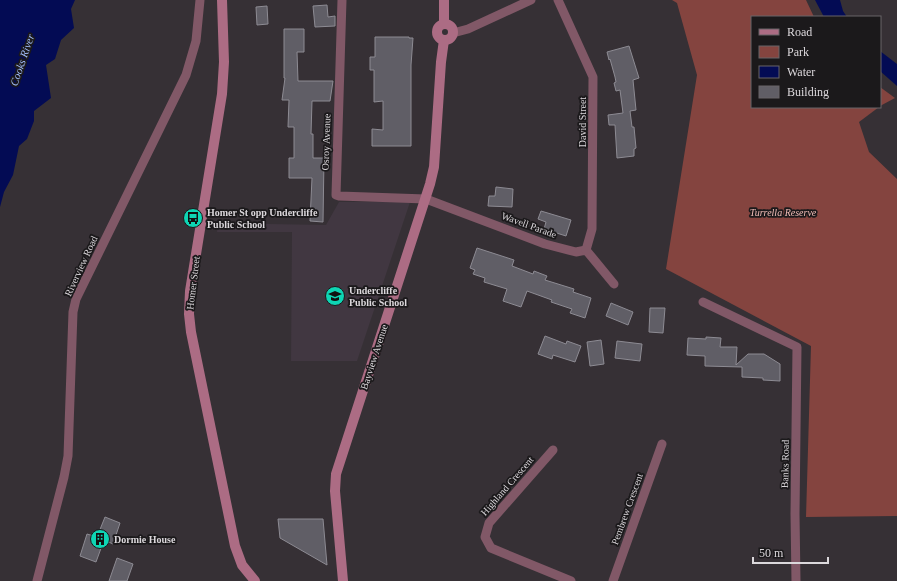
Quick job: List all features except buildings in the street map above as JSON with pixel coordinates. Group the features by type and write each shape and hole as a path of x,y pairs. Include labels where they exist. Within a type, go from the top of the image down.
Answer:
{"main road":[{"name":"Homer Street","path":"222,0 224,62 222,94 190,291 189,314 191,332 235,546 242,565 255,581"},
{"path":"444,0 444,24"},
{"path":"444,24 451,26 453,33 449,39 444,40 438,36 437,31 439,26 444,24"},
{"name":"Bayview Avenue","path":"344,581 335,491 336,474 426,199 434,167 441,62 444,40"}],"street":[{"name":"Riverview Road","path":"37,581 68,456 73,312 76,299 186,74 196,41 200,0"},
{"name":"Osroy Avenue","path":"342,0 336,195 426,199"},
{"path":"453,33 468,29 531,0"},
{"name":"David Street","path":"558,0 593,77 592,229 586,250"},
{"name":"Wavell Parade","path":"426,199 545,244 576,252 586,250"},
{"path":"586,250 614,284"},
{"name":"Banks Road","path":"703,302 797,347 795,506 796,581"},
{"name":"Pembrew Crescent","path":"613,581 662,444"},
{"name":"Highland Crescent","path":"553,450 488,523 485,537 491,548 571,581"}],"shaded area":[{"name":"Undercliffe Public School","path":"339,202 410,202 357,361 291,361 292,232 217,232 218,223 326,225"}],"green space":[{"name":"Turrella Reserve","path":"672,0 806,0 814,16 751,16 751,108 878,108 859,122 869,152 897,179 897,516 806,517 811,346 666,269 697,75 677,3"},
{"path":"881,88 895,98 881,105"}],"water":[{"name":"Cooks River","path":"0,0 75,0 71,9 74,28 61,40 55,59 46,65 51,98 34,111 34,121 27,139 19,146 13,175 4,192 0,207"},
{"path":"815,0 840,0 843,11 846,16 823,16"},
{"path":"881,52 897,64 897,86 881,72"}],"place":[{"name":"Homer St opp Undercliffe Public School","path":"193,218"},
{"name":"Undercliffe Public School","path":"335,296"},
{"name":"Dormie House","path":"100,539"}]}
